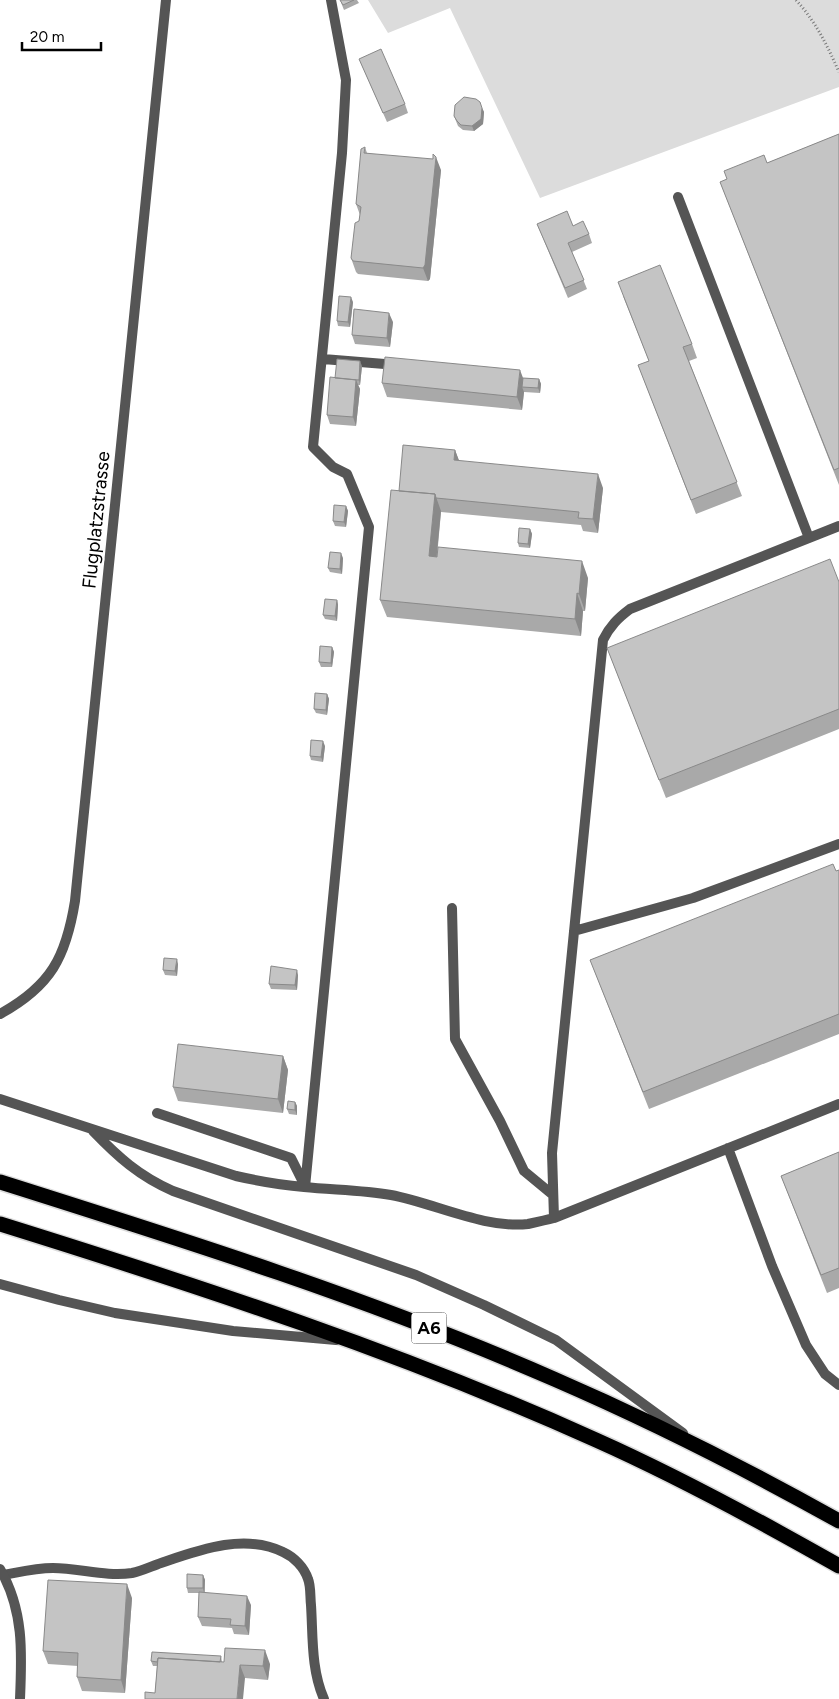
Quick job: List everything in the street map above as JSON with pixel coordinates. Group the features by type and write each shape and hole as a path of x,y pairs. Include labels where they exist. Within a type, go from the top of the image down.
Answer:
{"highway":[{"name":"A6","path":"0,1182 260,1266 428,1327 552,1378 614,1406 706,1450 839,1521"},
{"name":"A6","path":"0,1224 239,1301 474,1387 598,1440 734,1508 839,1566"}],"street":[{"name":"Flugplatzstrasse","path":"0,1014 40,985 64,949 71,928 166,0"},
{"path":"305,1187 369,528 346,474 333,467 313,447 342,153 346,80 331,0"},
{"path":"678,197 809,538"},
{"path":"323,359 412,367"},
{"path":"554,1218 552,1153 603,640 609,628 618,617 630,609 839,526"},
{"path":"574,931 693,898 839,844"},
{"path":"452,908 454,1039 500,1121 524,1171 553,1195"},
{"path":"0,1098 92,1130 236,1176 264,1182 305,1187 350,1189 392,1195 490,1221 528,1224 554,1218 839,1104"},
{"path":"158,1113 290,1158 305,1187"},
{"path":"92,1130 113,1153 154,1183 416,1275 556,1340 706,1450"},
{"path":"728,1148 772,1266 806,1346 824,1374 839,1385"},
{"path":"0,1284 115,1313 233,1331 355,1342"},
{"path":"20,1699 22,1661 20,1628 15,1602 2,1572 52,1568 113,1574 132,1573 193,1552 244,1543 273,1547 289,1555 301,1566 309,1580 314,1660 320,1690 324,1699"}],"path":[{"path":"796,0 822,35 839,72"}],"shaded area":[{"path":"368,0 839,0 839,87 540,198 450,8 388,33"}],"building":[{"path":"340,0 354,0 343,5"},
{"path":"381,49 405,104 383,113 359,59"},
{"path":"464,97 476,99 480,102 482,108 481,119 472,126 461,125 454,116 455,105"},
{"path":"839,134 839,468 834,470 720,182 727,179 724,171 764,155 767,163"},
{"path":"365,147 364,153 433,159 433,154 436,157 425,265 423,268 353,261 351,258 355,223 359,221 361,207 356,204 361,149"},
{"path":"567,211 573,226 583,221 589,234 568,243 584,280 565,288 537,224"},
{"path":"660,265 692,344 683,347 737,482 691,500 638,365 649,361 618,282"},
{"path":"339,296 351,297 348,322 337,321"},
{"path":"354,309 389,313 387,338 352,335"},
{"path":"385,357 520,370 517,397 382,383"},
{"path":"337,359 360,361 359,380 335,378"},
{"path":"330,377 356,380 353,417 327,415"},
{"path":"523,378 539,379 538,388 522,387"},
{"path":"403,445 455,450 454,460 598,474 593,519 578,518 579,512 436,498 435,494 399,491"},
{"path":"391,490 435,494 429,556 437,557 438,547 582,561 575,619 380,600"},
{"path":"334,505 346,506 344,522 333,521"},
{"path":"519,528 530,529 528,544 518,543"},
{"path":"330,552 341,553 340,569 328,568"},
{"path":"830,559 839,582 839,709 659,780 607,648"},
{"path":"325,599 337,600 335,616 323,615"},
{"path":"320,646 332,647 331,663 319,662"},
{"path":"315,693 327,694 326,710 314,709"},
{"path":"311,740 323,741 321,757 310,756"},
{"path":"833,864 836,871 839,870 839,1014 643,1092 590,960"},
{"path":"164,958 177,959 175,971 163,970"},
{"path":"271,966 297,970 295,985 269,984"},
{"path":"178,1044 283,1056 278,1099 173,1087"},
{"path":"288,1101 295,1102 295,1110 287,1109"},
{"path":"839,1152 839,1268 821,1275 781,1176"},
{"path":"187,1574 203,1575 203,1588 187,1588"},
{"path":"48,1580 127,1584 121,1680 77,1677 78,1653 43,1651"},
{"path":"199,1592 247,1596 245,1626 230,1625 231,1619 198,1617"},
{"path":"225,1648 265,1650 263,1666 240,1665 237,1699 145,1699 145,1692 155,1693 158,1658 224,1662"},
{"path":"152,1652 221,1656 220,1662 158,1658 157,1662 151,1661"}]}
